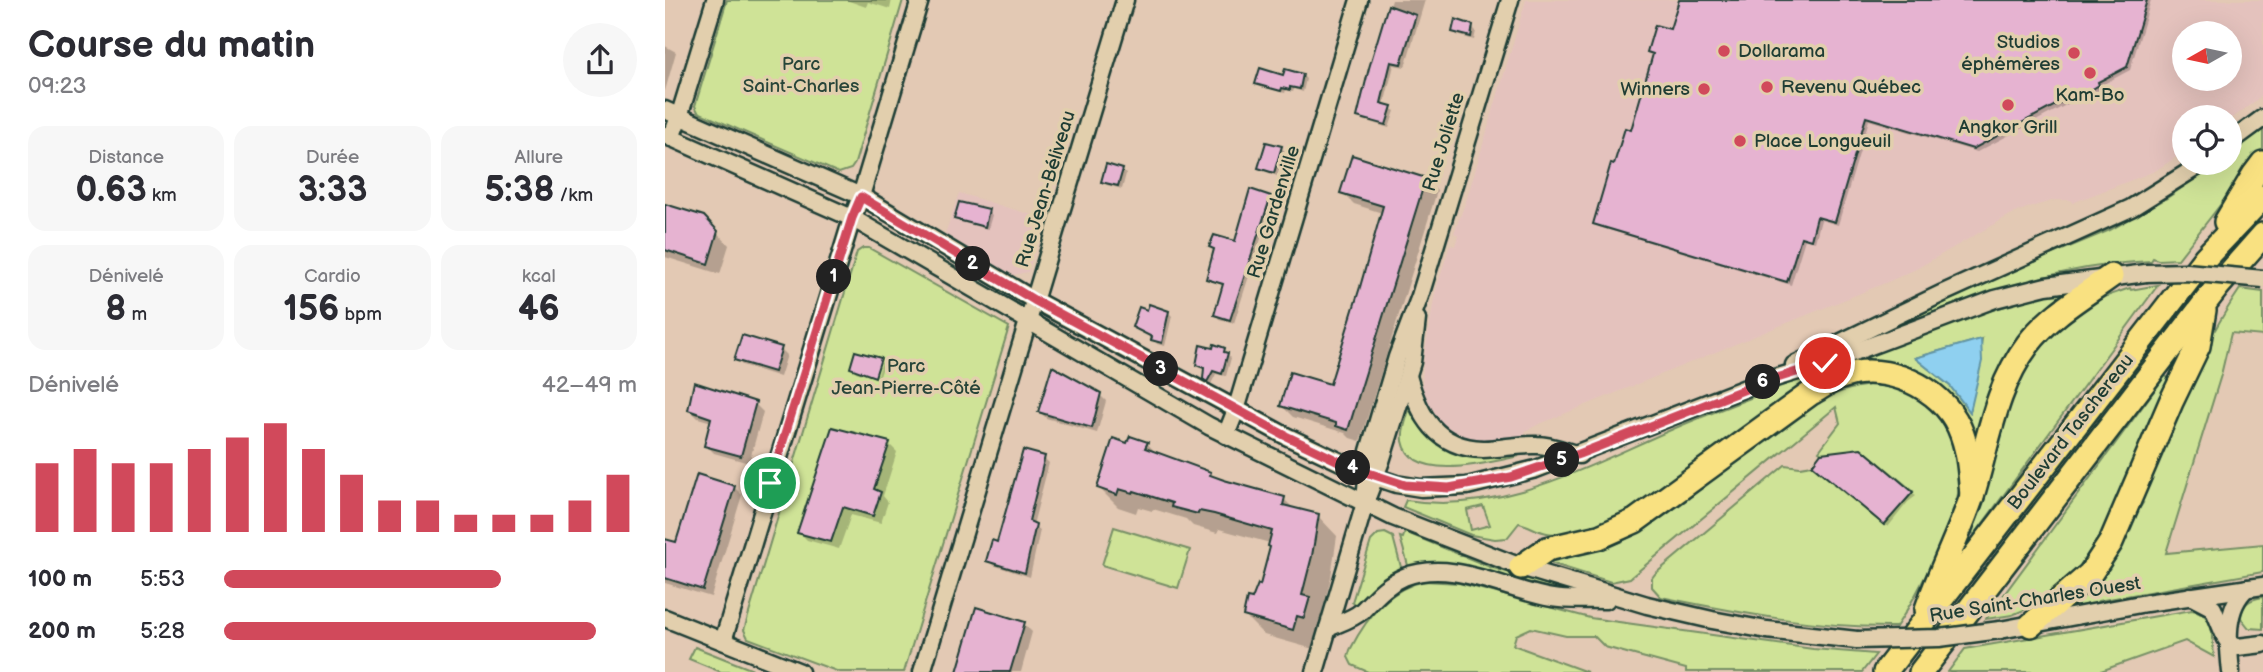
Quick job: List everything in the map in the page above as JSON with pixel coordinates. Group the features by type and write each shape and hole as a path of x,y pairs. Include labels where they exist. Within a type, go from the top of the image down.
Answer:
{"highway":[{"path":"2206,258 2253,174 2263,163"},
{"name":"Boulevard Taschereau","path":"1885,672 2206,258 2263,197"},
{"name":"Boulevard Taschereau","path":"1921,672 2205,304 2263,234"},
{"path":"1919,631 1972,496 1996,409 2014,366 2034,337 2049,322 2111,276"},
{"path":"2031,625 2090,573 2111,542 2197,346 2205,304"},
{"path":"1521,567 1547,549 1599,537 1635,521 1811,393 1836,379 1852,374 1898,377 1917,384 1937,398 1953,415 1962,433 1969,456 1972,496"}],"street":[{"path":"668,136 672,114 715,0"},
{"path":"723,641 920,0"},
{"name":"Rue Jean-Béliveau","path":"922,672 1125,0"},
{"name":"Rue Gardenville","path":"1226,435 1236,410 1359,0"},
{"name":"Rue Joliette","path":"1371,475 1369,451 1397,356 1420,296 1510,0"},
{"path":"672,114 861,197 1034,300 1297,442 1371,475 1421,488 1467,486 1511,477 1987,301 2046,286 2146,273 2194,272 2263,279"},
{"path":"2242,133 2263,118"},
{"name":"Rue Saint-Charles Ouest","path":"668,136 852,218 1226,435 1365,503 1405,522 1521,567 1632,601 1732,624 1813,636 1857,640 1930,639 2000,630 2255,587"},
{"path":"1761,383 1875,324 2131,208 2184,175"},
{"name":"Rue Joliette","path":"1319,671 1328,628 1371,475 1412,362 1420,296"},
{"path":"1408,376 1422,414 1435,430 1449,440 1471,448 1539,445 1579,454"},
{"path":"1328,628 1360,613 1372,599 1396,581 1431,572 1473,577 1553,598 1632,601"},
{"path":"2231,672 2229,648 2233,607 2240,594 2255,587"},
{"path":"2190,596 2213,608 2229,648"},
{"path":"665,618 800,672"},
{"path":"2229,648 2263,644"}],"shaded area":[{"path":"1526,0 2263,0 2263,95 2242,111 2242,105 2172,105 2172,160 2155,171 2072,203 2071,200 2055,200 2010,215 1890,281 1537,425 1526,431 1522,438 1481,441 1459,436 1436,419 1422,385 1435,293 1450,245 1455,246 1458,235 1454,233"},
{"path":"959,193 1045,219 1028,272 1013,275 945,234"}],"green space":[{"name":"Parc Saint-Charles","path":"727,0 903,0 851,169 839,173 698,112 695,106"},
{"path":"2263,129 2263,150 2178,259 2153,258 2151,261 2051,275 1986,294 1891,329 2021,267 2110,230 2167,198 2201,175 2242,175 2242,145"},
{"name":"Parc Jean-Pierre-Côté","path":"869,248 1009,327 904,672 839,672 748,638 744,630 857,252"},
{"path":"2158,285 1975,534 1968,532 2007,401 2030,356 2073,314 2104,297 2130,288"},
{"path":"2072,289 2073,291 2034,321 2004,359 1973,439 1946,396 1829,372 1813,378 1786,395 1788,398 1623,518 1576,533 1551,534 1519,523 1507,538 1495,539 1471,535 1403,507 1406,500 1444,503 1481,500 1553,481 1784,385 1997,308","holes":["1982,339 1970,412 1950,386 1915,358","1483,506 1490,525 1471,530 1467,510"]},
{"path":"2240,289 2263,292 2263,336 2231,333 2221,375 2166,553 2263,544 2263,572 2098,601 2094,606 2068,610 2066,607 2138,505 2143,503 2139,501 2184,392 2210,339"},
{"path":"2165,376 2174,381 2107,531 2091,557 2050,597 2012,615 1986,619"},
{"path":"1871,385 1891,388 1919,398 1941,419 1949,433 1959,463 1958,495 1945,534 1915,596 1896,627 1837,625 1749,614 1661,597 1652,587 1655,574 1785,465 1812,465 1820,471 1830,459 1819,451 1840,423 1836,407 1630,578 1611,582 1550,563 1613,544 1648,527 1808,407 1854,388","holes":["1862,449 1913,491 1884,524 1834,484"]},
{"path":"1409,409 1421,428 1447,448 1479,457 1519,456 1454,467 1421,462 1409,454 1403,441 1403,429"},
{"path":"1114,527 1190,550 1178,588 1102,565"},
{"path":"1405,532 1490,567 1553,586 1552,591 1409,569 1400,537 1403,538"},
{"path":"1385,533 1393,537 1402,571 1373,588 1356,605 1352,602 1371,541 1378,534"},
{"path":"1425,581 1459,583 1590,618 1813,649 1876,654 1862,672 1686,672 1686,669 1605,647 1594,636 1566,636 1531,628 1516,635 1513,645 1587,672 1368,672 1352,665 1348,657 1350,650 1371,616 1400,590"},
{"path":"2263,597 2263,629 2249,628 2241,618 2243,609 2250,601"},
{"path":"2192,610 2199,612 2209,621 2214,657 2185,641 2098,672 1948,672 1965,649"},
{"path":"695,647 758,672 721,672 689,659"}],"water":[{"path":"1981,339 1982,361 1970,412 1950,386 1915,358"}],"building":[{"name":"Place Longueuil","path":"1679,0 2147,0 2127,67 2098,82 2099,85 2086,93 2078,97 2076,94 1973,149 1866,117 1835,222 1817,217 1811,240 1801,237 1787,282 1593,224 1611,163 1614,164 1625,128 1631,130 1653,54 1647,52 1655,25 1670,29"},
{"path":"1388,5 1416,15 1401,64 1391,62 1381,103 1392,106 1386,125 1357,117"},
{"path":"1455,19 1473,25 1471,37 1452,32"},
{"path":"1260,68 1283,75 1285,69 1303,74 1300,89 1290,87 1290,90 1282,88 1281,91 1255,84"},
{"path":"1266,142 1282,146 1274,173 1258,168"},
{"path":"1352,155 1426,178 1348,430 1336,426 1336,423 1280,406 1290,372 1330,384 1360,287 1383,206 1340,193"},
{"path":"1106,164 1123,169 1118,186 1101,182"},
{"path":"1250,189 1271,196 1230,320 1214,315 1223,284 1206,279 1214,249 1209,247 1214,235 1235,241"},
{"path":"959,202 989,209 985,227 954,219"},
{"path":"665,204 704,216 718,231 708,264 665,250"},
{"path":"1149,304 1169,311 1162,343 1151,340 1152,337 1132,327 1139,307 1147,310"},
{"path":"742,335 782,347 774,372 734,360"},
{"path":"1214,344 1225,348 1224,352 1228,353 1222,374 1213,371 1207,382 1203,379 1204,368 1196,365 1200,345 1213,348"},
{"path":"855,351 881,358 875,377 850,368"},
{"path":"1052,366 1101,393 1092,428 1038,412"},
{"path":"694,382 756,402 741,456 704,446 711,418 688,410"},
{"path":"832,427 890,442 874,489 881,492 873,516 843,507 831,542 797,533"},
{"path":"1130,436 1148,442 1145,448 1211,472 1210,475 1285,497 1283,505 1319,514 1302,595 1310,597 1304,618 1297,616 1293,630 1243,616 1247,598 1252,599 1258,584 1260,585 1272,531 1214,514 1199,511 1198,514 1171,507 1172,503 1134,491 1133,493 1119,489 1117,495 1097,488 1113,438 1127,443"},
{"path":"1861,448 1913,492 1884,525 1812,465 1821,453"},
{"path":"1023,450 1045,456 1029,521 1036,524 1025,573 986,561 992,540 997,542"},
{"path":"697,474 735,486 703,590 665,578 665,539 676,542"},
{"path":"976,607 1025,622 1010,672 957,672"}],"place":[{"name":"Dollarama","path":"1724,51"},
{"name":"Studios éphémères","path":"2074,53"},
{"name":"Kam-Bo","path":"2090,73"},
{"name":"Revenu Québec","path":"1767,87"},
{"name":"Winners","path":"1704,89"},
{"name":"Angkor Grill","path":"2008,105"},
{"name":"Place Longueuil","path":"1740,141"}],"route":[{"path":"770,483 852,218 861,197 1034,300 1286,436 1366,474 1397,484 1449,488 1511,477 1553,464 1761,383 1825,363"}]}
